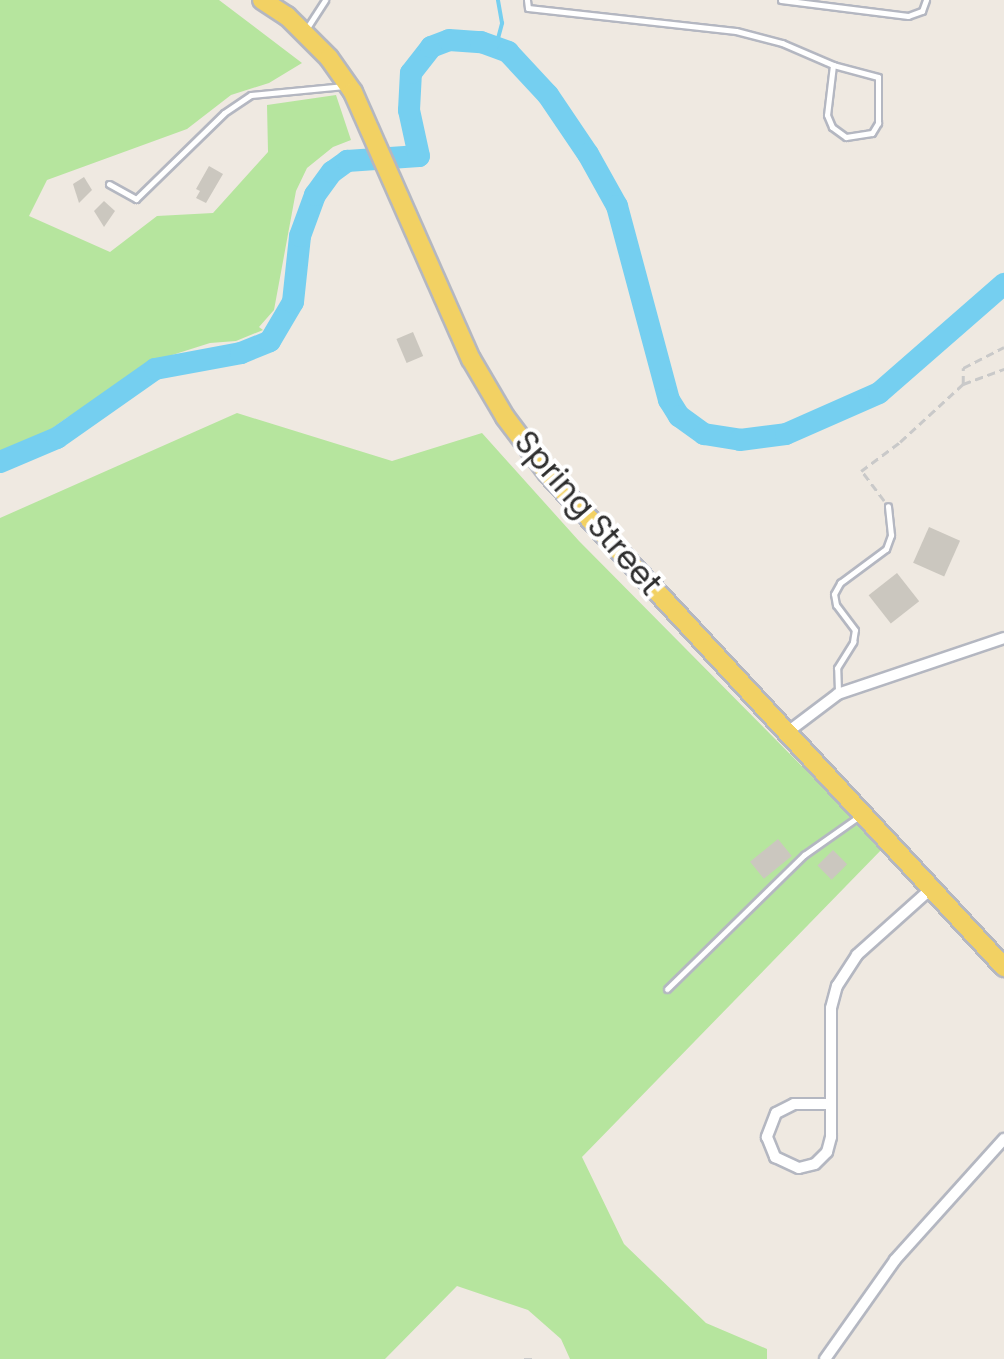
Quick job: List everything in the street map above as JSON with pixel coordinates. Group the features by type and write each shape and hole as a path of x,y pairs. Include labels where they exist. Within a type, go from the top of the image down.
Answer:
{"main road":[{"name":"Spring Street","path":"262,0 330,58 348,86 389,170 448,311 506,418 596,529 789,731 1004,967"}],"street":[{"path":"789,731 838,694 1004,638"},
{"path":"831,1104 794,1104 776,1113 767,1137 775,1157 799,1168 823,1157 831,1142 831,1104 831,1008 837,986 858,956 933,887"},
{"path":"825,1359 895,1260 1004,1139"}],"lane":[{"path":"304,33 325,0"},
{"path":"781,0 908,16 922,11 926,0"},
{"path":"527,4 736,31 782,44 833,66 872,71 878,76 878,123 872,133 846,137 832,127 826,115 833,66"},
{"path":"108,184 136,199 224,113 251,96 300,87 348,86"},
{"path":"838,694 836,668 855,637 834,594 840,583 886,549 891,535 888,506"},
{"path":"667,989 804,855 864,812"}],"path":[{"path":"963,384 963,368 1004,346"},
{"path":"888,506 862,471 963,384 1004,369"},
{"path":"524,1359 533,1359"}],"green space":[{"path":"0,0 219,0 302,63 269,83 231,95 187,129 47,180 29,216 110,252 157,216 213,213 268,152 267,105 336,95 351,140 333,147 307,168 296,191 274,310 259,327 263,330 236,341 210,343 147,363 107,410 68,417 40,437 0,455"},
{"path":"237,413 392,461 482,433 579,541 883,848 582,1157 624,1244 706,1323 767,1349 767,1359 570,1359 561,1339 528,1310 457,1286 385,1359 0,1359 0,518"}],"building":[{"path":"209,166 223,174 206,203 196,198 200,191 196,189"},
{"path":"84,177 92,190 79,203 73,184"},
{"path":"104,201 115,211 104,227 94,211"},
{"path":"413,332 423,356 407,363 396,339"},
{"path":"929,527 960,541 944,576 913,563"},
{"path":"897,573 919,601 891,624 869,595"},
{"path":"778,839 792,856 764,879 750,862"},
{"path":"833,850 847,864 832,880 817,866"}],"waterway":[{"path":"496,46 502,23 498,0"},
{"path":"0,462 57,438 155,369 241,353 270,341 293,302 300,236 315,195 332,172 347,161 419,156 409,110 411,73 431,47 449,40 481,42 508,52 548,95 588,154 617,206 669,400 679,416 704,434 740,440 786,434 879,393 1004,284"}]}
